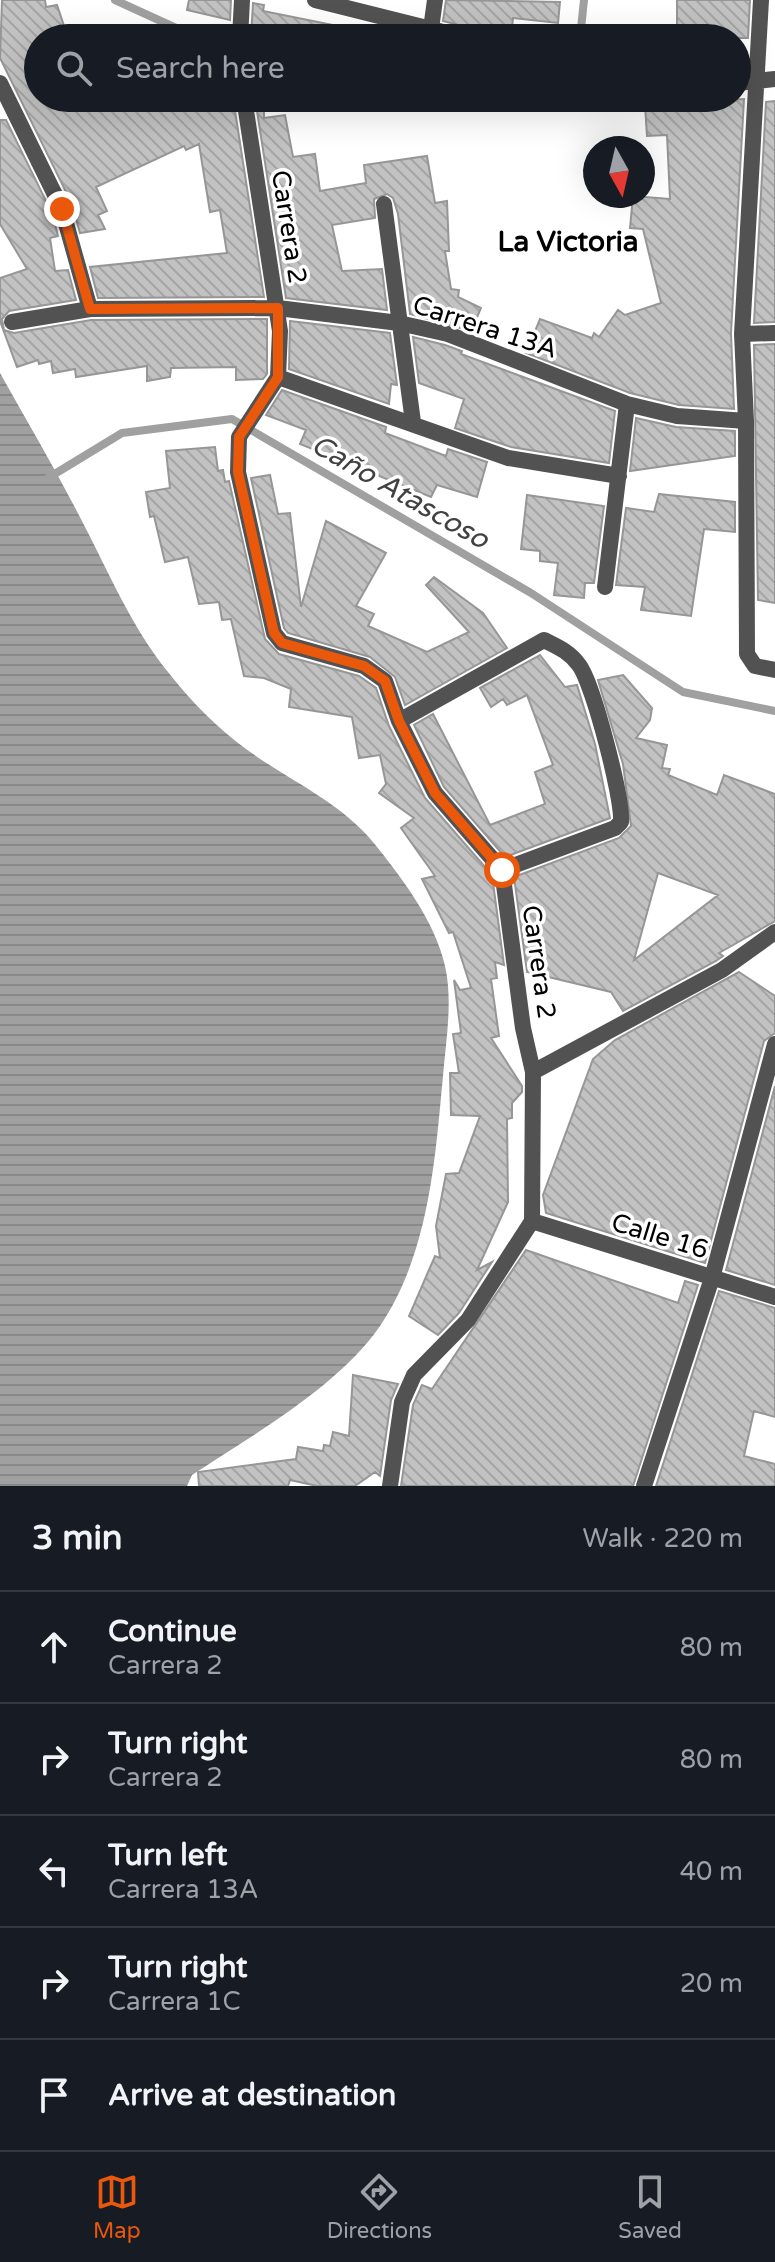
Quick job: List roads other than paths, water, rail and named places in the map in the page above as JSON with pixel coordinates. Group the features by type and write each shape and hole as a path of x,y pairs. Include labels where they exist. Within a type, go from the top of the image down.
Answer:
{"street":[{"path":"241,24 242,0"},
{"path":"315,0 411,24"},
{"path":"432,24 435,0"},
{"path":"761,0 767,80 742,334 746,421 747,654 755,666 775,670"},
{"path":"0,83 62,209 90,309"},
{"name":"Carrera 2","path":"246,112 278,308 278,377"},
{"path":"384,204 413,422"},
{"name":"Carrera 13A","path":"12,322 90,309 278,308 399,323 448,334 627,404 677,416 746,421"},
{"path":"742,334 775,333"},
{"path":"399,721 544,640 565,650 581,667 607,748 621,822 615,828 502,870 435,793 399,721 385,681 364,666 282,643 274,633 238,472 239,437 278,377 508,458 619,476"},
{"path":"605,587 627,404"},
{"name":"Carrera 2","path":"502,870 533,1072 532,1221"},
{"path":"533,1072 722,970 775,932"},
{"path":"644,1486 712,1278 775,1044"},
{"path":"390,1486 402,1402 414,1375 468,1320 532,1221"},
{"name":"Calle 16","path":"532,1221 775,1297"}],"waterway":[{"path":"115,0 167,24"},
{"path":"581,24 584,0"},
{"name":"Caño Atascoso","path":"48,478 122,433 232,419 531,593 683,692 775,711"}],"district":[{"name":"La Victoria","path":"568,242"}]}
